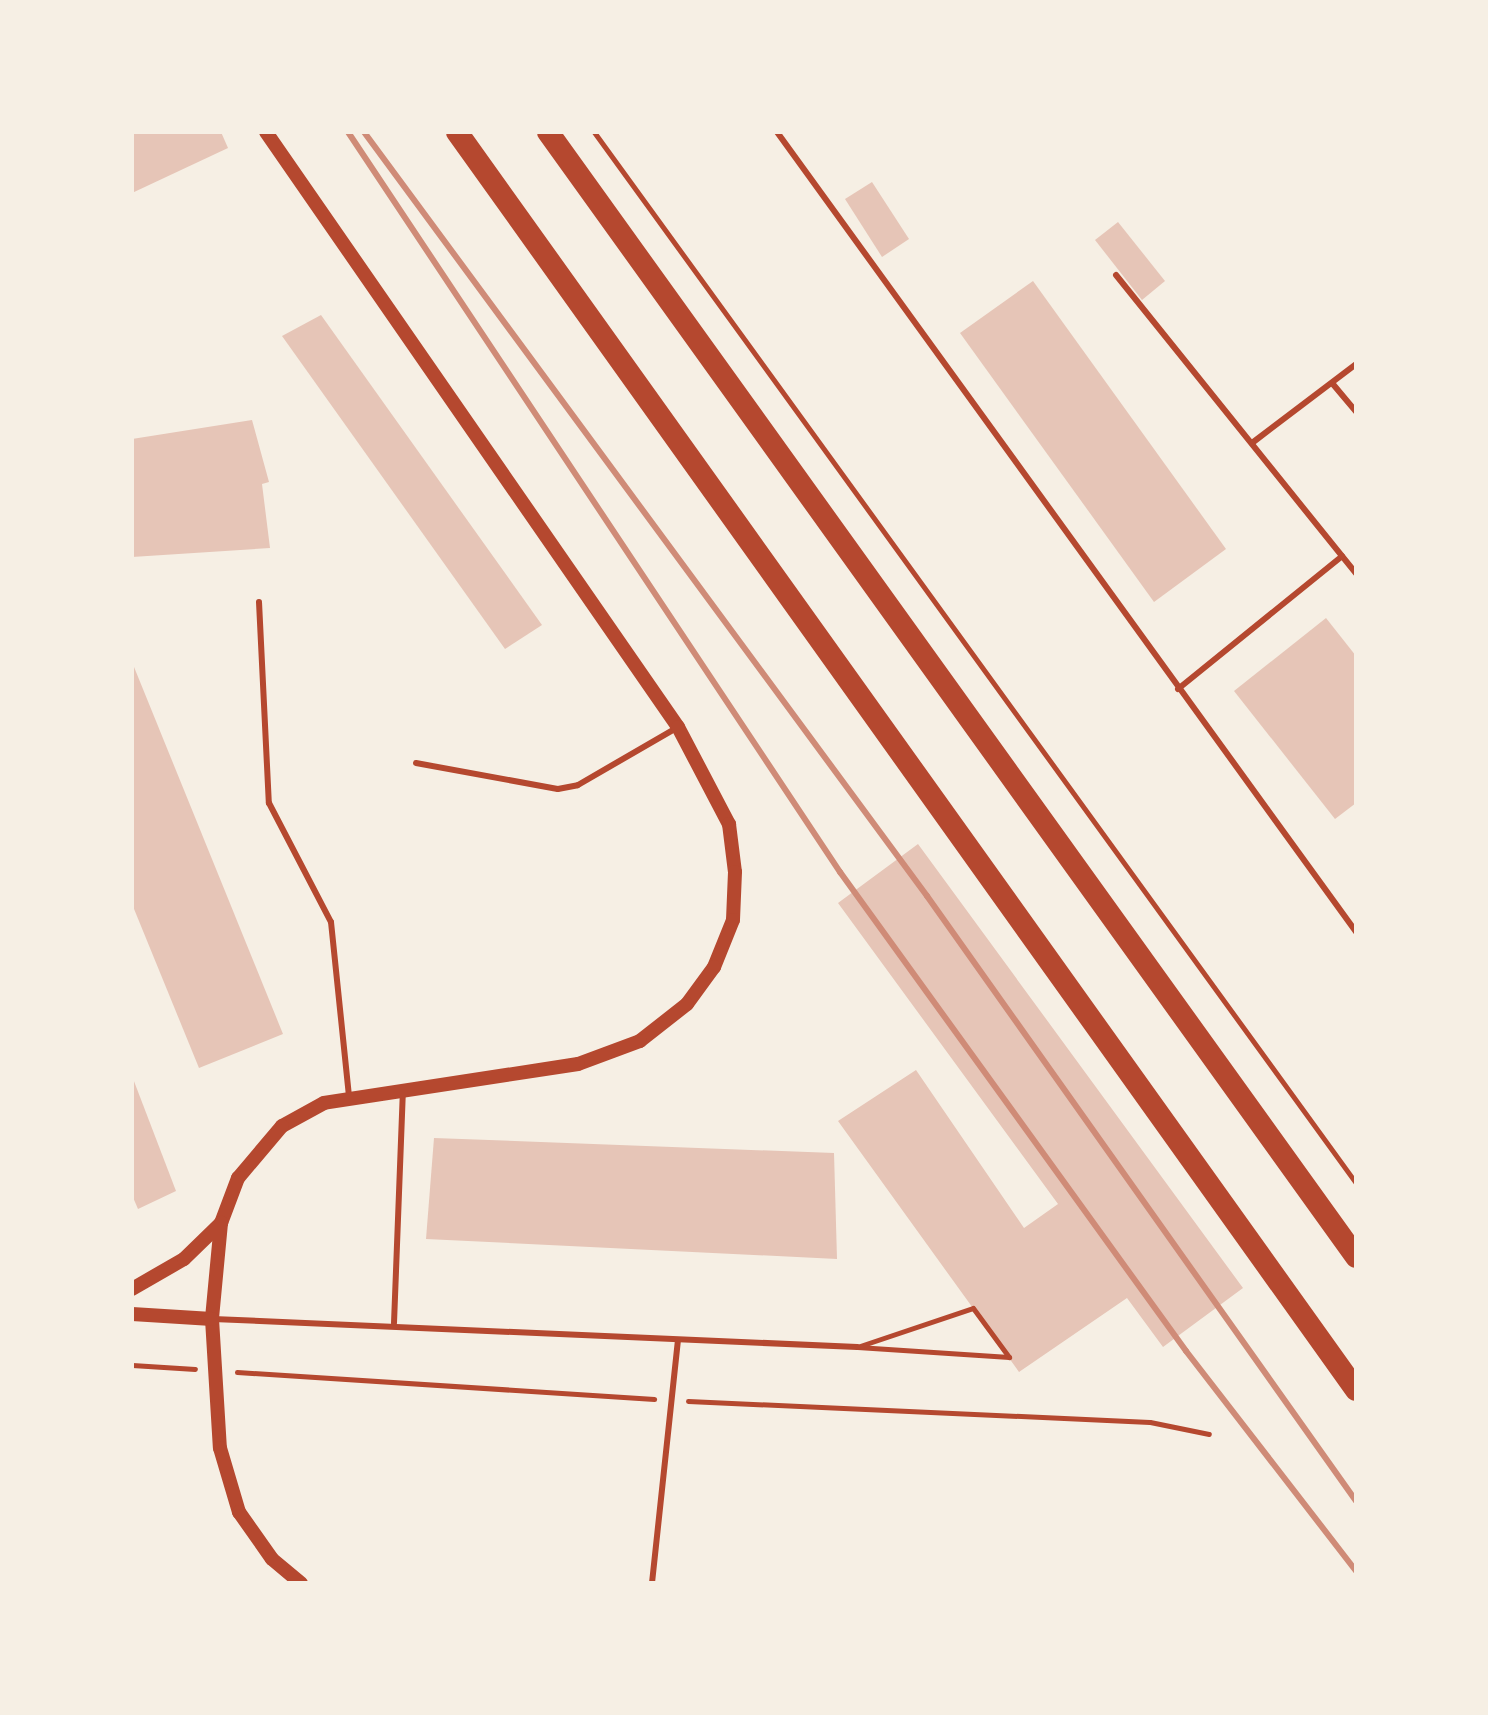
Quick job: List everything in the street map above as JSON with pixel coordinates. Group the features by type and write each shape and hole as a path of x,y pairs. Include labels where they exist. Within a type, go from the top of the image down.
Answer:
{"highway":[{"path":"457,132 1356,1390"},
{"path":"548,132 1356,1257"}],"street":[{"path":"266,132 678,727 719,799 733,848 733,920 700,988 656,1029 600,1059 349,1096 304,1112 265,1141 238,1178 221,1223 212,1319 226,1479 255,1536 301,1583"},
{"path":"132,1289 184,1259 221,1223"},
{"path":"132,1314 212,1319"}],"lane":[{"path":"777,132 1356,932"},
{"path":"1116,275 1356,573"},
{"path":"1252,443 1356,364"},
{"path":"1332,383 1356,412"},
{"path":"1178,689 1342,556"},
{"path":"259,602 269,803 331,922 349,1096"},
{"path":"416,763 558,789 578,785 678,727"},
{"path":"394,1323 403,1089"},
{"path":"212,1319 394,1323 678,1341 857,1347"},
{"path":"652,1583 678,1341"}],"path":[{"path":"594,132 1356,1183"},
{"path":"973,1308 1009,1357 933,1352 857,1347 973,1308"}],"building":[{"path":"132,132 221,132 228,148 132,193"},
{"path":"872,182 909,239 882,257 845,199"},
{"path":"1118,222 1165,281 1142,300 1095,240"},
{"path":"1033,281 1226,549 1154,602 960,333"},
{"path":"321,315 542,625 505,649 282,336"},
{"path":"252,420 269,482 262,484 270,548 132,557 132,439"},
{"path":"1326,618 1356,656 1356,803 1335,819 1234,691"},
{"path":"132,662 283,1034 199,1068 132,904"},
{"path":"918,844 1243,1288 1163,1347 1127,1298 1019,1372 838,1121 916,1070 1024,1228 1058,1204 838,903"},
{"path":"132,1076 176,1191 138,1209 132,1195"},
{"path":"434,1138 834,1153 837,1259 426,1239"}],"railway":[{"path":"348,132 840,872 1186,1351 1356,1571"},
{"path":"364,132 927,896 1356,1501"}]}
